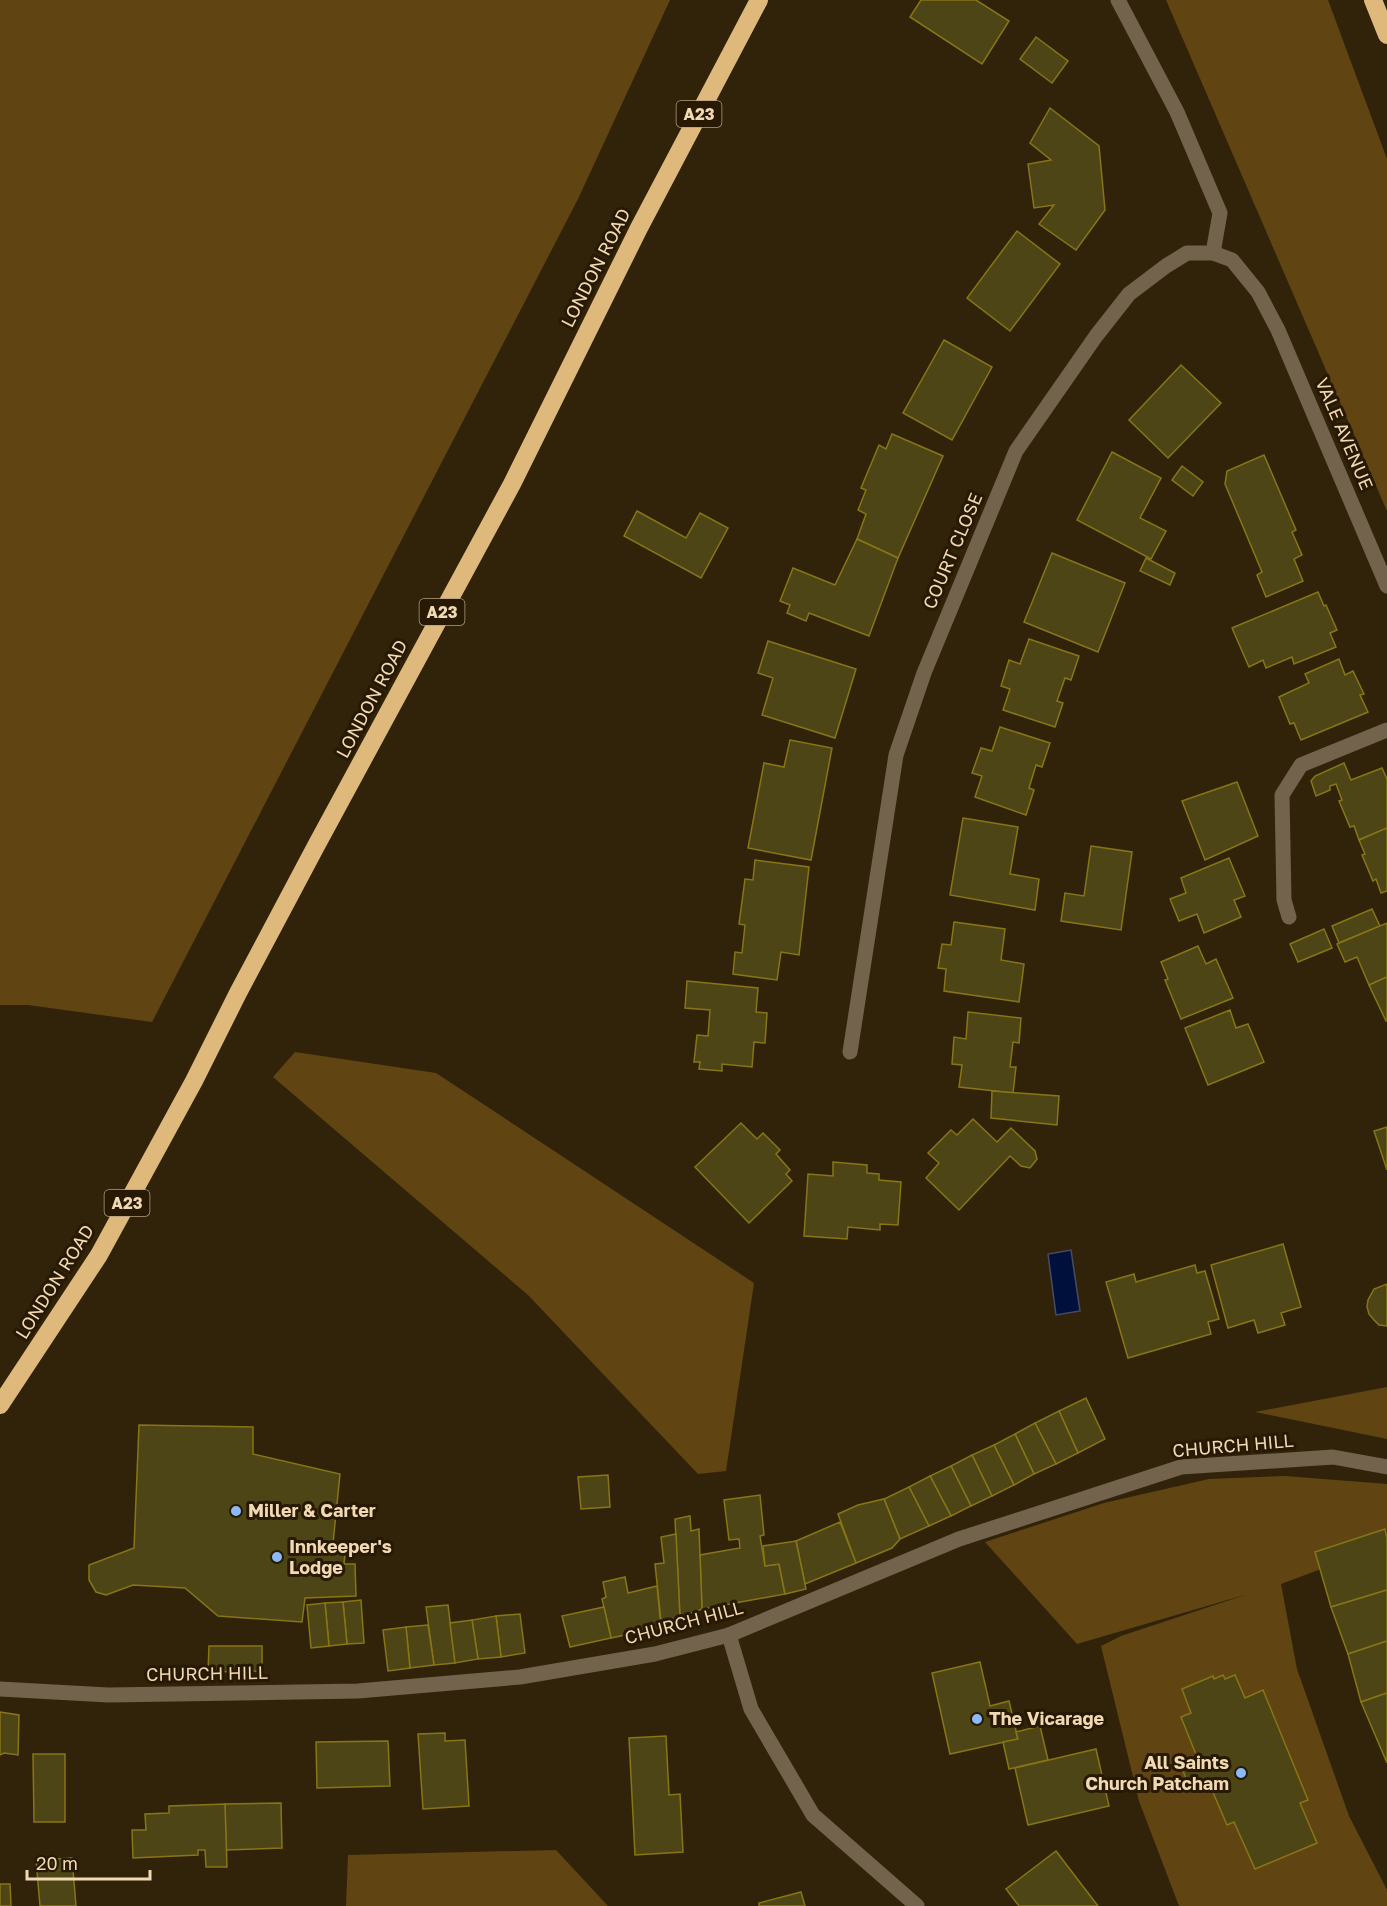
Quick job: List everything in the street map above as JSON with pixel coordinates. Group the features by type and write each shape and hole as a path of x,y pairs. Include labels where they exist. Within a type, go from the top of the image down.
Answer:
{"highway":[{"name":"LONDON ROAD","path":"0,1405 99,1255 194,1081 305,867 512,484 639,228 759,0"},
{"path":"1373,0 1387,35"}],"street":[{"path":"1118,0 1177,112 1220,213 1213,253"},
{"name":"COURT CLOSE","path":"850,1052 896,755 924,672 1016,451 1096,336 1129,294 1187,253 1213,253"},
{"name":"VALE AVENUE","path":"1213,253 1232,260 1258,292 1278,330 1387,586"},
{"path":"1289,917 1284,900 1282,795 1301,765 1387,730"},
{"name":"CHURCH HILL","path":"0,1689 108,1695 358,1691 520,1677 655,1654 729,1635 959,1539 1181,1467 1333,1457 1387,1467"},
{"path":"729,1635 751,1709 813,1815 918,1906"}],"shaded area":[{"path":"0,0 670,0 578,199 152,1022 28,1005 0,1005"},
{"path":"1166,0 1328,0 1387,159 1387,511"},
{"path":"295,1052 436,1073 754,1283 726,1471 698,1474 528,1295 273,1077"},
{"path":"1387,1387 1387,1439 1255,1412"},
{"path":"1285,1476 1387,1484 1387,1530 1315,1552 1321,1569 1281,1584 1297,1669 1349,1816 1387,1890 1387,1906 1179,1906 1139,1801 1101,1646 1121,1636 1248,1594 1077,1644 985,1542 1104,1503 1209,1479"},
{"path":"556,1850 608,1906 346,1906 348,1855"}],"water":[{"path":"1071,1250 1080,1311 1056,1315 1048,1254"}],"building":[{"path":"921,0 976,0 1009,21 982,64 910,17"},
{"path":"1036,37 1068,61 1052,83 1020,59"},
{"path":"1050,108 1099,146 1105,210 1076,250 1039,224 1054,205 1034,208 1028,164 1051,160 1030,143"},
{"path":"1017,231 1060,264 1010,331 967,298"},
{"path":"944,340 992,367 952,440 903,413"},
{"path":"1181,365 1221,403 1168,458 1129,420"},
{"path":"892,434 943,456 898,558 857,539 866,514 858,510 866,490 861,488 879,445 886,449"},
{"path":"1112,452 1161,478 1140,518 1166,531 1151,559 1077,520"},
{"path":"1264,455 1296,530 1292,532 1302,555 1294,559 1303,581 1266,597 1257,575 1262,572 1225,484 1227,471"},
{"path":"1182,466 1203,482 1193,496 1172,480"},
{"path":"637,511 686,538 700,513 728,528 701,578 624,536"},
{"path":"857,539 898,558 869,636 809,613 806,621 787,613 790,605 780,601 793,568 835,585"},
{"path":"1052,553 1125,583 1098,652 1024,622"},
{"path":"1146,558 1175,573 1170,585 1140,571"},
{"path":"1318,592 1337,630 1330,633 1336,647 1294,664 1292,657 1266,668 1263,660 1249,667 1232,628"},
{"path":"1029,639 1079,656 1071,680 1065,678 1057,701 1063,703 1055,727 1003,710 1010,689 1001,686 1009,660 1020,664"},
{"path":"768,641 856,669 835,738 762,715 773,678 758,673"},
{"path":"1339,659 1345,675 1353,671 1364,694 1360,695 1368,712 1301,740 1294,723 1290,724 1279,697 1309,683 1305,674"},
{"path":"1000,727 1050,743 1042,767 1036,765 1029,788 1034,790 1026,815 975,797 982,776 972,773 981,748 992,751"},
{"path":"790,740 832,748 811,860 748,848 764,763 784,767"},
{"path":"1344,763 1351,780 1382,768 1387,779 1387,828 1359,840 1354,826 1350,827 1339,801 1342,800 1336,784 1330,786 1330,790 1316,796 1311,781 1315,776"},
{"path":"1237,782 1258,836 1205,860 1182,801"},
{"path":"963,818 1018,827 1010,874 1039,879 1035,910 950,895"},
{"path":"1387,828 1387,891 1381,893 1362,855 1365,854 1359,840"},
{"path":"1091,846 1132,852 1121,930 1061,921 1065,893 1084,896"},
{"path":"1229,858 1245,896 1234,900 1241,917 1204,933 1197,914 1179,921 1170,899 1186,893 1181,878"},
{"path":"755,860 809,867 799,955 781,952 777,980 733,974 735,952 742,953 745,925 739,924 745,879 753,880"},
{"path":"1372,909 1380,926 1339,943 1332,926"},
{"path":"954,922 1005,929 1001,960 1024,964 1019,1002 944,991 946,969 938,968 942,944 951,945"},
{"path":"1387,923 1387,977 1369,985 1357,957 1345,962 1337,944"},
{"path":"1324,929 1332,948 1298,962 1290,944"},
{"path":"1198,946 1206,964 1216,959 1233,998 1181,1019 1165,980 1168,979 1161,962"},
{"path":"1387,977 1387,1021 1386,1021 1369,985"},
{"path":"687,981 758,988 756,1012 767,1013 765,1043 754,1042 752,1067 722,1064 722,1071 699,1069 700,1062 694,1062 697,1035 708,1036 710,1010 685,1008"},
{"path":"1230,1010 1236,1028 1248,1024 1264,1062 1208,1085 1185,1028"},
{"path":"968,1012 1021,1018 1019,1043 1013,1042 1010,1067 1016,1067 1013,1093 959,1087 962,1065 952,1064 954,1037 966,1039"},
{"path":"992,1091 1059,1096 1057,1125 991,1118"},
{"path":"973,1119 997,1142 1011,1128 1035,1151 1037,1159 1030,1168 1021,1166 1010,1156 959,1210 926,1178 939,1163 928,1153 951,1130 957,1135"},
{"path":"741,1123 757,1139 763,1133 780,1150 776,1154 790,1170 786,1174 792,1181 749,1223 695,1167"},
{"path":"1387,1127 1387,1170 1374,1131"},
{"path":"833,1162 867,1165 867,1173 879,1174 879,1180 901,1182 898,1225 880,1224 880,1230 848,1227 847,1239 804,1236 808,1174 833,1176"},
{"path":"1283,1244 1301,1307 1281,1313 1285,1325 1258,1333 1254,1320 1228,1328 1211,1265"},
{"path":"1195,1265 1197,1273 1205,1271 1219,1319 1208,1322 1211,1334 1128,1358 1106,1282 1134,1274 1136,1282"},
{"path":"1387,1284 1387,1326 1379,1325 1369,1314 1367,1307 1374,1289"},
{"path":"1086,1398 1105,1439 1078,1453 1059,1411"},
{"path":"1059,1411 1078,1453 1056,1464 1035,1423"},
{"path":"1035,1423 1056,1464 1034,1474 1015,1434"},
{"name":"Miller & Carter","path":"139,1425 253,1427 253,1454 340,1474 332,1553 345,1554 344,1564 355,1564 356,1596 305,1598 302,1622 218,1616 185,1588 133,1585 106,1595 96,1592 89,1580 89,1565 134,1548"},
{"path":"1015,1434 1034,1474 1014,1485 994,1445"},
{"path":"994,1445 1014,1485 992,1496 972,1455"},
{"path":"972,1455 992,1496 971,1506 951,1466"},
{"path":"951,1466 971,1506 951,1516 930,1476"},
{"path":"608,1475 610,1507 581,1509 578,1477"},
{"path":"930,1476 951,1516 929,1526 909,1487"},
{"path":"909,1487 929,1526 900,1539 884,1499"},
{"path":"760,1495 764,1535 760,1536 765,1566 779,1564 785,1594 702,1609 700,1555 740,1548 739,1539 729,1540 724,1500"},
{"path":"884,1499 900,1539 892,1548 856,1563 838,1514 858,1505"},
{"path":"690,1516 691,1531 699,1529 702,1609 680,1617 675,1519"},
{"path":"840,1522 856,1563 805,1584 796,1541"},
{"path":"1385,1529 1387,1590 1331,1607 1315,1552"},
{"path":"676,1534 680,1617 661,1621 655,1564 664,1563 661,1537"},
{"path":"796,1541 806,1589 785,1594 779,1564 765,1566 763,1546"},
{"path":"625,1577 628,1593 657,1586 661,1627 611,1638 602,1599 606,1597 603,1582"},
{"path":"1387,1590 1387,1641 1348,1654 1331,1607"},
{"path":"361,1600 364,1643 347,1644 343,1602"},
{"path":"343,1602 347,1644 329,1646 325,1603"},
{"path":"325,1603 329,1646 311,1648 307,1605"},
{"path":"448,1605 455,1663 434,1665 426,1607"},
{"path":"604,1607 611,1638 570,1647 562,1616"},
{"path":"520,1614 525,1653 501,1657 496,1616"},
{"path":"496,1616 501,1657 478,1659 472,1620"},
{"path":"472,1620 478,1659 455,1663 450,1623"},
{"path":"428,1625 434,1665 410,1668 406,1627"},
{"path":"406,1627 410,1668 388,1671 383,1630"},
{"path":"1387,1641 1387,1693 1361,1702 1348,1654"},
{"path":"209,1646 262,1646 262,1671 208,1672"},
{"name":"The Vicarage","path":"980,1662 990,1706 1009,1701 1018,1739 950,1754 932,1673"},
{"name":"All Saints Church Patcham","path":"1223,1675 1225,1679 1235,1675 1245,1698 1263,1690 1308,1800 1300,1803 1317,1843 1255,1869 1234,1822 1227,1825 1209,1783 1191,1790 1180,1764 1197,1757 1181,1717 1191,1713 1182,1689 1213,1676 1214,1679"},
{"path":"1387,1693 1387,1763 1361,1702"},
{"path":"0,1712 19,1715 18,1755 4,1753 0,1755"},
{"path":"1040,1726 1048,1760 1009,1769 1003,1742 1018,1739 1016,1732"},
{"path":"445,1733 445,1741 465,1740 469,1806 423,1809 418,1734"},
{"path":"666,1736 669,1795 680,1794 683,1852 635,1855 629,1738"},
{"path":"388,1741 390,1786 317,1788 316,1742"},
{"path":"1096,1749 1109,1806 1028,1825 1015,1768"},
{"path":"33,1754 65,1754 65,1822 34,1822"},
{"path":"281,1803 282,1848 226,1850 225,1804"},
{"path":"225,1804 227,1867 206,1867 205,1850 198,1850 198,1855 133,1858 132,1830 146,1830 145,1814 169,1813 169,1806"},
{"path":"1056,1851 1098,1906 1019,1906 1006,1889"},
{"path":"72,1858 76,1906 40,1906 36,1860"},
{"path":"0,1884 10,1884 11,1906 0,1906"},
{"path":"801,1892 805,1906 759,1906 759,1903"}],"place":[{"name":"Miller & Carter","path":"236,1511"},
{"name":"Innkeeper's Lodge","path":"277,1557"},
{"name":"The Vicarage","path":"977,1719"},
{"name":"All Saints Church Patcham","path":"1241,1773"}]}
